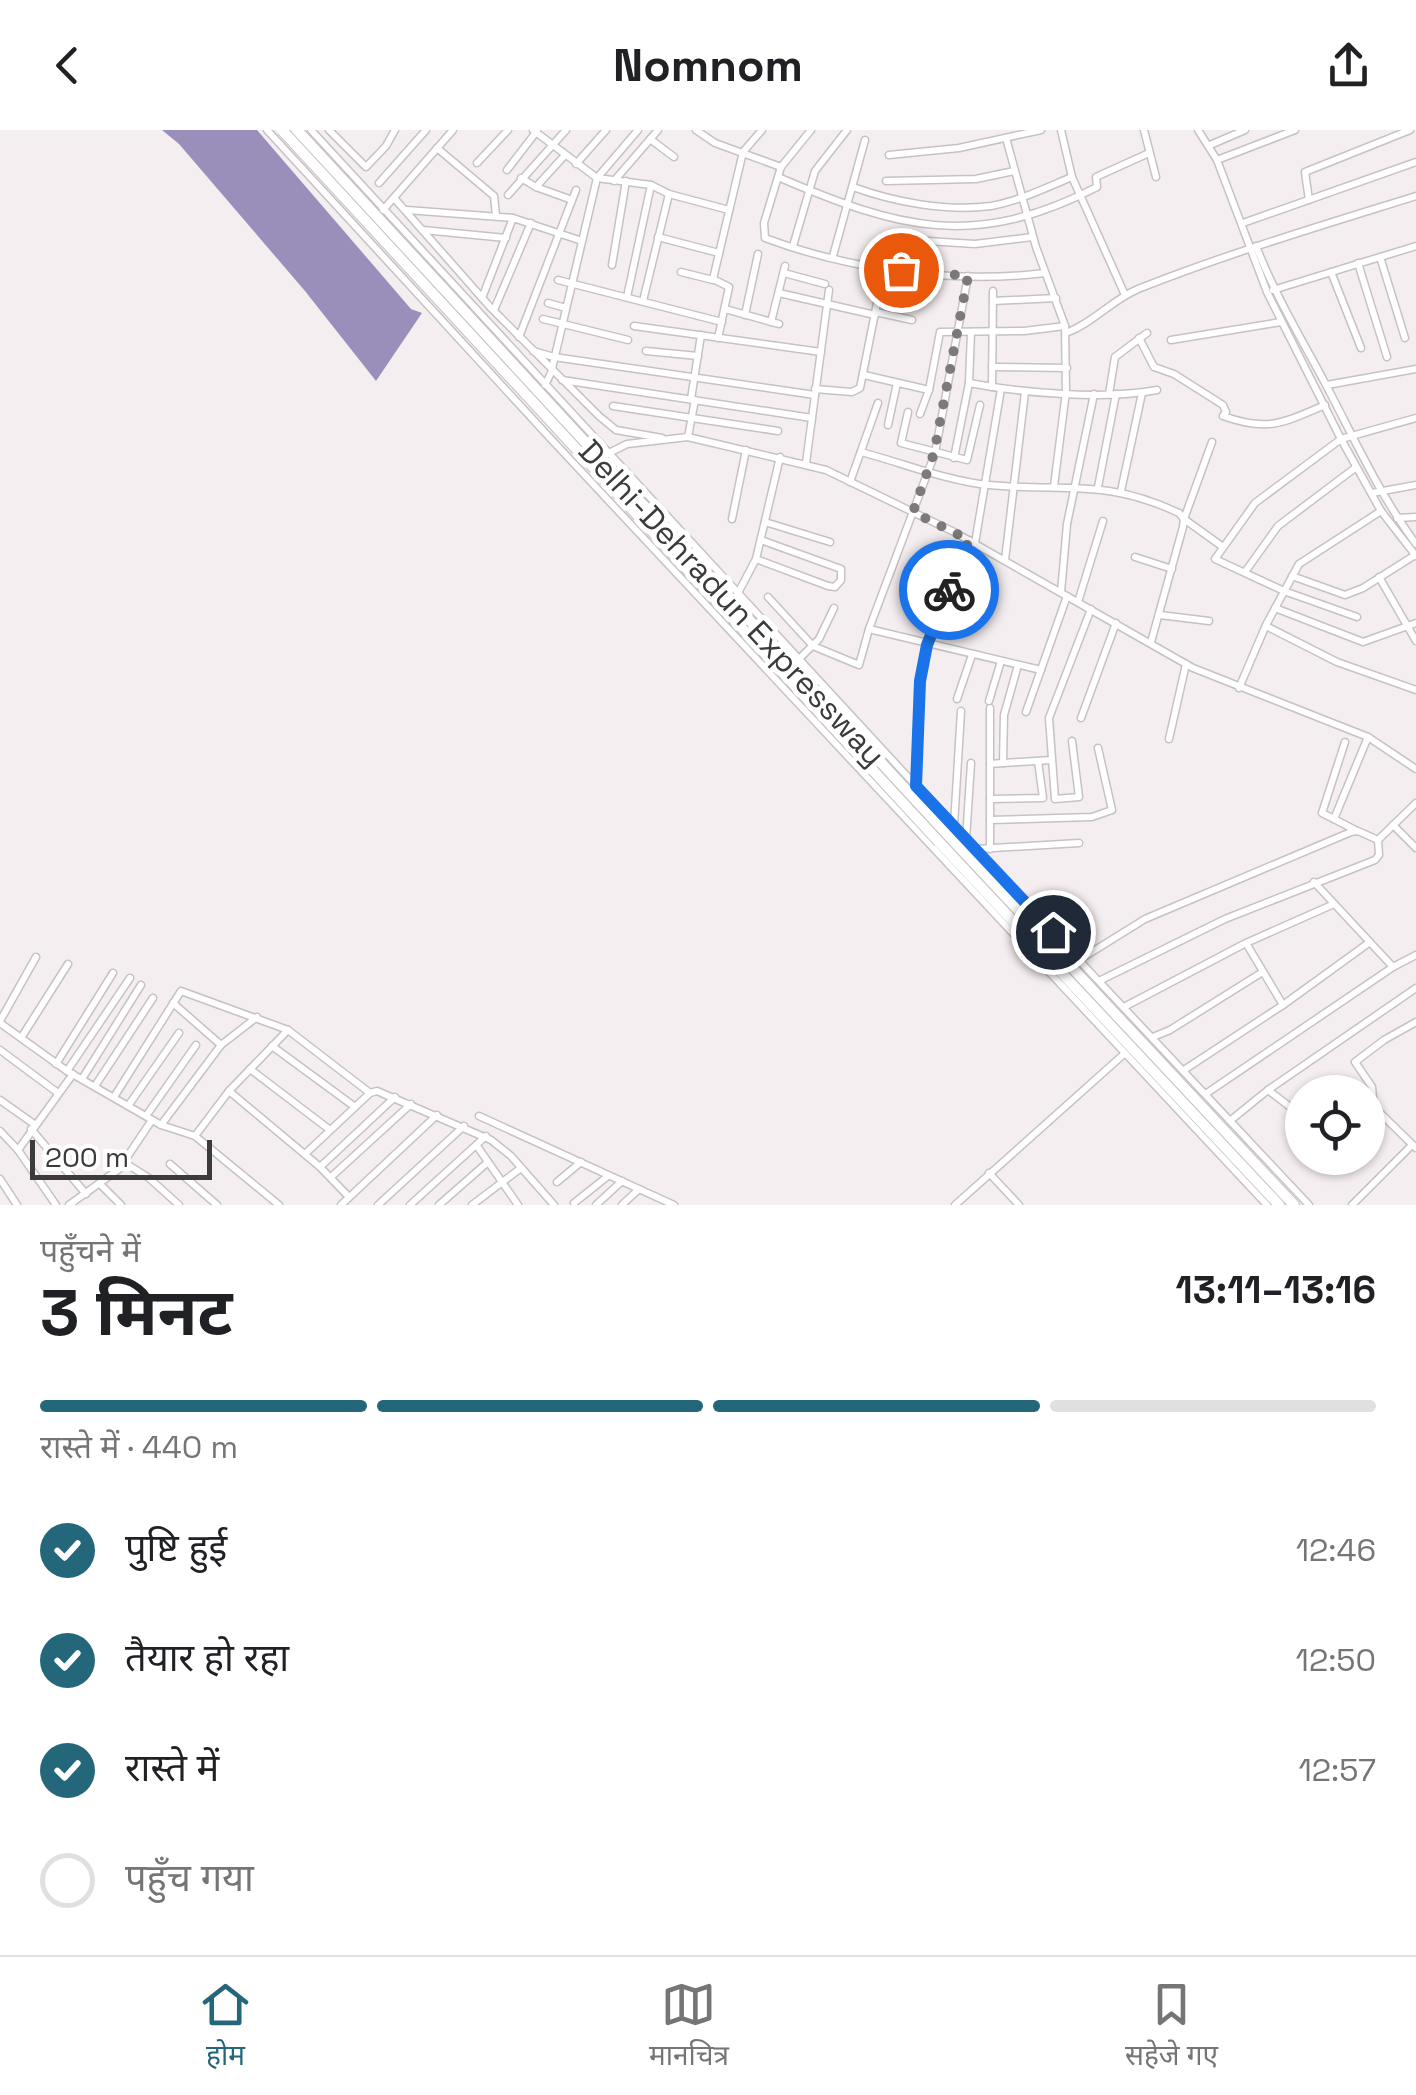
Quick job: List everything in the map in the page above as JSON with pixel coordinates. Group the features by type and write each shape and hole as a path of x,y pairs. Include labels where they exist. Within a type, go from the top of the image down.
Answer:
{"highway":[{"name":"Delhi-Dehradun Expressway","path":"282,130 947,834 1094,1016 1294,1205"},
{"name":"Delhi-Dehradun Expressway","path":"297,130 947,834 1126,1047 1279,1205"}],"street":[{"path":"267,130 582,472 1094,1016"},
{"path":"311,130 366,167 395,130"},
{"path":"379,183 426,130"},
{"path":"389,203 453,130"},
{"path":"477,164 508,130"},
{"path":"508,195 566,130"},
{"path":"576,164 606,130"},
{"path":"549,377 597,178 638,130"},
{"path":"614,182 658,130"},
{"path":"696,130 715,143 781,167"},
{"path":"713,280 743,152 762,130"},
{"path":"812,130 781,167 764,236 884,268 968,276 1045,273"},
{"path":"793,246 818,165 847,130"},
{"path":"889,155 959,148 1041,130"},
{"path":"1060,130 1072,177 1125,295"},
{"path":"1144,130 1156,177"},
{"path":"1198,130 1217,160 1282,322 1341,439 1384,515 1416,555 1344,596 1292,576"},
{"path":"1210,145 1245,130"},
{"path":"1217,160 1295,130"},
{"path":"1309,200 1305,172 1410,130"},
{"path":"332,131 342,152 549,377 612,452 741,588 799,659 916,786 947,834 966,840 975,849 1309,1205"},
{"path":"508,170 535,131 597,178 651,184 669,194 730,210"},
{"path":"650,138 674,157"},
{"path":"1006,138 1033,237 1066,330 1066,392 1054,486"},
{"path":"833,256 865,140"},
{"path":"436,148 494,196 496,216"},
{"path":"778,177 892,220 948,226 993,225 1028,218 1080,196 1097,187 1096,177 1149,153"},
{"path":"536,188 565,155"},
{"path":"1243,223 1416,162"},
{"path":"886,181 976,180 1014,172"},
{"path":"852,187 886,198 967,208 1022,198 1072,177"},
{"path":"522,178 536,188 572,200"},
{"path":"612,265 626,182"},
{"path":"627,298 651,184"},
{"path":"519,337 576,190"},
{"path":"643,302 669,194"},
{"path":"920,414 929,390 938,334 943,331 1066,330 1091,320 1125,295 1252,247 1416,196"},
{"path":"389,203 414,212 513,218 582,241"},
{"path":"404,209 532,350 549,377 812,418"},
{"path":"482,298 513,218"},
{"path":"494,310 532,223"},
{"path":"422,230 506,238"},
{"path":"658,237 719,253"},
{"path":"911,240 976,244 1033,237"},
{"path":"1270,291 1416,246"},
{"path":"745,315 758,254"},
{"path":"1380,256 1405,338"},
{"path":"1358,263 1386,357"},
{"path":"532,350 554,357 695,378 815,392 856,391 864,375 884,268"},
{"path":"725,310 776,323 784,270 827,287 806,463"},
{"path":"681,272 729,286 718,338"},
{"path":"1331,272 1360,348"},
{"path":"768,597 811,649 859,665 934,453 968,276"},
{"path":"558,280 722,322"},
{"path":"1270,291 1397,518 1416,544"},
{"path":"778,293 826,306 912,320"},
{"path":"916,786 919,692 927,645 972,542 986,485 997,388 992,367 993,296 1056,298"},
{"path":"548,303 566,308"},
{"path":"543,319 628,340"},
{"path":"1170,340 1282,322"},
{"path":"634,326 820,352"},
{"path":"954,458 969,383 972,332"},
{"path":"688,437 701,335"},
{"path":"1098,487 1115,356 1143,336 1154,367 1174,374 1223,406 1223,416 1250,426 1278,425 1325,405"},
{"path":"646,350 698,356"},
{"path":"992,367 1067,368"},
{"path":"1326,386 1416,369"},
{"path":"864,375 929,390"},
{"path":"560,380 616,430 666,439"},
{"path":"888,425 898,382"},
{"path":"969,383 1025,392 1113,394 1157,390"},
{"path":"1005,560 1025,392"},
{"path":"1121,491 1142,393"},
{"path":"1026,712 1064,594 1066,524 1094,394"},
{"path":"850,482 878,403"},
{"path":"908,412 901,442 954,458 968,458 980,405"},
{"path":"613,406 778,430"},
{"path":"1357,617 1284,591 1215,559 1259,500 1341,439 1416,418"},
{"path":"582,472 626,444 688,437 806,463 972,542 1186,664 1238,688 1368,736 1416,769"},
{"path":"1151,642 1184,519 1212,442"},
{"path":"732,519 746,450"},
{"path":"861,452 986,485 1121,491 1166,506 1223,546"},
{"path":"741,588 756,559 780,457"},
{"path":"1245,572 1278,526 1356,467"},
{"path":"1372,494 1416,485"},
{"path":"1238,688 1275,608 1304,560 1384,515 1416,517"},
{"path":"766,522 830,542"},
{"path":"1078,602 1103,522"},
{"path":"756,559 835,588 842,576 841,570 761,540"},
{"path":"1135,556 1172,570"},
{"path":"1379,578 1412,625 1416,641"},
{"path":"799,659 811,649 834,608"},
{"path":"1275,608 1363,642 1412,625"},
{"path":"1072,740 1079,797 1054,798 1049,722 1091,610"},
{"path":"1160,615 1209,621"},
{"path":"1081,718 1116,623"},
{"path":"1266,626 1337,662 1416,690"},
{"path":"869,629 1041,670"},
{"path":"957,699 972,654"},
{"path":"990,850 989,704 1001,661"},
{"path":"1169,739 1186,664"},
{"path":"1003,764 1005,711 1018,665"},
{"path":"947,834 960,711"},
{"path":"1334,819 1368,736"},
{"path":"1344,742 1322,813 1378,840"},
{"path":"990,820 1099,816 1099,812 1112,810 1098,748"},
{"path":"990,799 1043,798 1038,760"},
{"path":"990,764 1052,760"},
{"path":"966,840 970,763"},
{"path":"1378,840 1416,804"},
{"path":"1393,826 1416,848"},
{"path":"1079,960 1130,926 1190,898 1358,832"},
{"path":"1099,982 1224,919 1375,860 1379,856 1378,840"},
{"path":"975,849 1080,843"},
{"path":"1314,882 1392,967"},
{"path":"1124,1007 1246,943 1334,904"},
{"path":"1184,1070 1370,942"},
{"path":"1246,943 1282,1006"},
{"path":"1206,1093 1392,967 1416,955"},
{"path":"36,957 0,1022 70,1073 161,1126 195,1136 279,1205"},
{"path":"22,1038 68,964"},
{"path":"1153,1037 1261,973"},
{"path":"56,1064 113,974"},
{"path":"18,1150 130,978"},
{"path":"82,1079 141,985"},
{"path":"1231,1120 1416,988"},
{"path":"114,1098 181,992 288,1030 370,1093"},
{"path":"95,1086 154,998"},
{"path":"173,1003 221,1045"},
{"path":"161,1126 221,1045 257,1017"},
{"path":"1352,1205 1414,1146 1374,1107 1372,1087 1355,1062 1416,1022"},
{"path":"195,1136 229,1091 288,1030"},
{"path":"128,1106 180,1034"},
{"path":"70,1205 124,1163 196,1045"},
{"path":"272,1046 354,1107"},
{"path":"955,1205 1126,1047 1267,1205"},
{"path":"0,1050 58,1093"},
{"path":"250,1069 330,1130"},
{"path":"1268,1090 1285,1103"},
{"path":"229,1091 320,1167 349,1197"},
{"path":"305,1154 354,1107 377,1091 486,1136 554,1205"},
{"path":"320,1167 395,1097"},
{"path":"0,1100 32,1126 86,1205"},
{"path":"331,1177 412,1104"},
{"path":"341,1205 437,1115"},
{"path":"478,1116 639,1189 658,1202 674,1205"},
{"path":"378,1205 464,1126"},
{"path":"0,1131 56,1205"},
{"path":"410,1205 486,1136"},
{"path":"476,1146 518,1205"},
{"path":"439,1205 488,1162"},
{"path":"557,1182 581,1162"},
{"path":"124,1163 150,1178 179,1205"},
{"path":"170,1164 217,1205"},
{"path":"472,1205 521,1168"},
{"path":"989,1173 1019,1205"},
{"path":"574,1203 609,1175"},
{"path":"0,1179 17,1205"},
{"path":"596,1205 622,1181"},
{"path":"100,1184 122,1205"},
{"path":"622,1205 639,1189"}],"shaded area":[{"path":"162,130 257,130 411,309 422,313 376,381 305,291 179,144"}],"way so far":[{"path":"901,270 968,276 934,453 913,512 969,540 949,590"}],"route":[{"path":"949,590 927,645 920,681 916,786 1053,932"}]}
